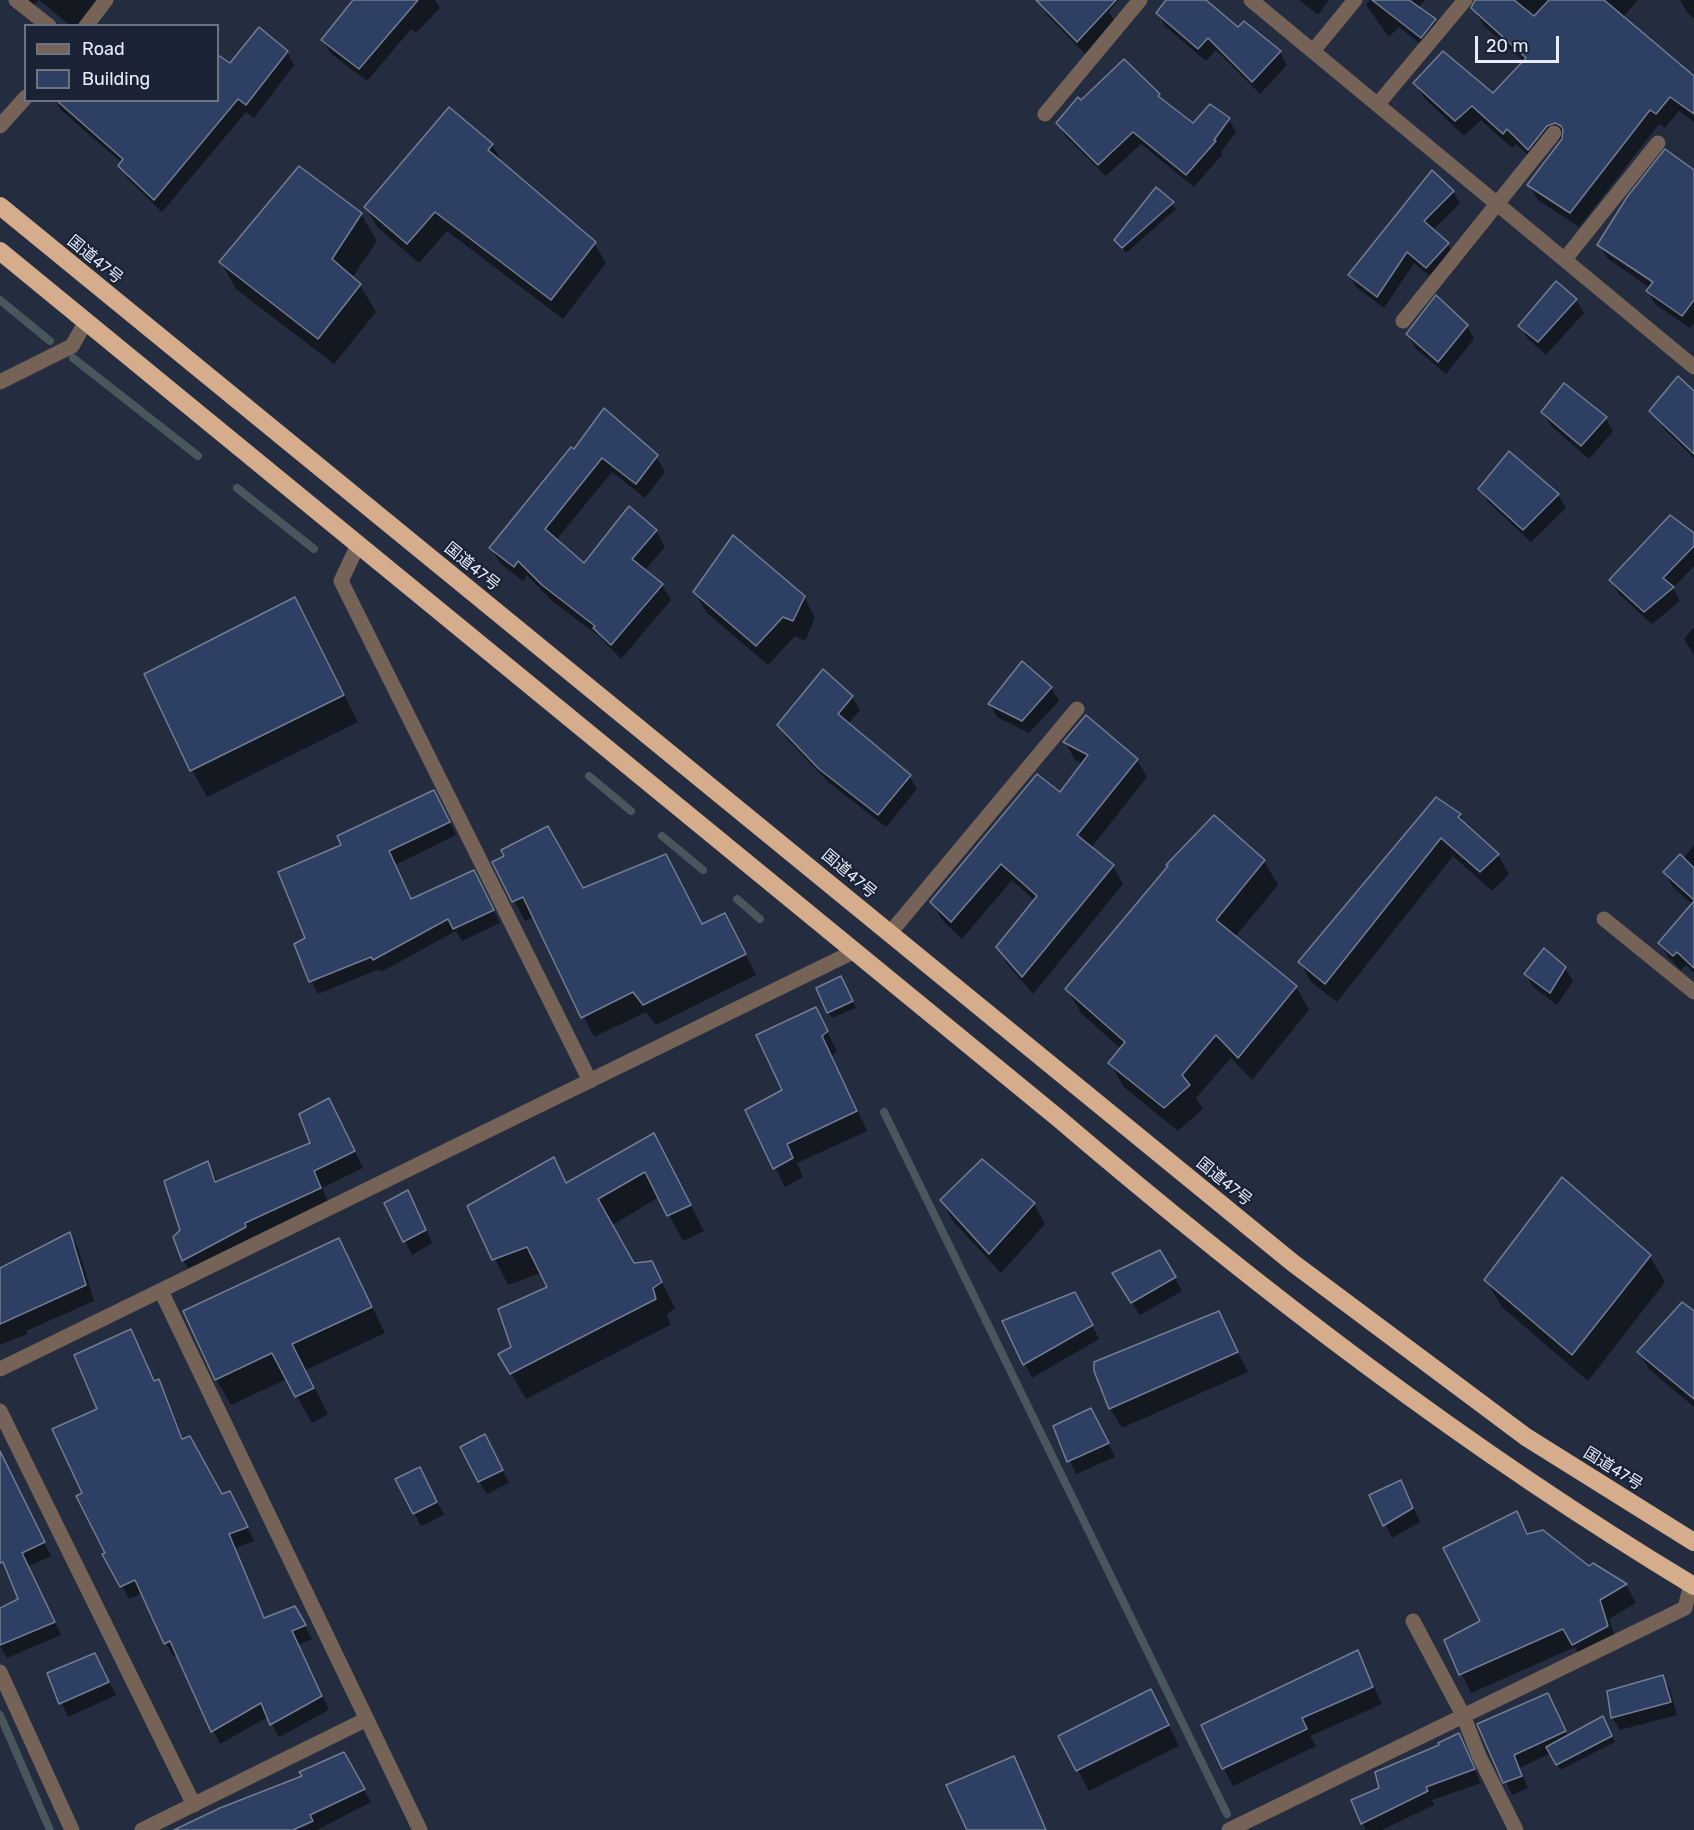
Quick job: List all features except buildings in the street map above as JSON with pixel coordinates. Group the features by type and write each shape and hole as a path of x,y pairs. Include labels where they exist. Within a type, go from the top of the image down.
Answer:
{"highway":[{"name":"国道47号","path":"0,206 1302,1270 1526,1437 1694,1542"},
{"path":"0,251 85,323 855,951 1173,1216 1433,1416 1644,1556 1693,1585"}],"street":[{"path":"16,0 46,24"},
{"path":"88,24 106,0"},
{"path":"1045,114 1140,0"},
{"path":"1251,0 1694,367"},
{"path":"1313,51 1355,0"},
{"path":"1378,105 1465,0"},
{"path":"0,126 24,99"},
{"path":"1403,321 1554,133"},
{"path":"1564,259 1658,143"},
{"path":"0,382 72,346 85,323"},
{"path":"358,545 341,581 590,1081"},
{"path":"890,933 1077,709"},
{"path":"1604,919 1694,992"},
{"path":"0,1369 855,951"},
{"path":"161,1291 365,1720 420,1830"},
{"path":"0,1411 194,1804"},
{"path":"1229,1830 1685,1608 1693,1585"},
{"path":"1413,1621 1463,1715 1479,1756 1516,1830"},
{"path":"0,1672 72,1830"},
{"path":"142,1830 365,1720"}],"waterway":[{"path":"0,300 50,341"},
{"path":"73,358 198,456"},
{"path":"237,488 314,549"},
{"path":"589,776 631,811"},
{"path":"662,836 703,870"},
{"path":"737,899 760,919"},
{"path":"884,1112 1227,1814"},
{"path":"0,1715 50,1830"}]}
